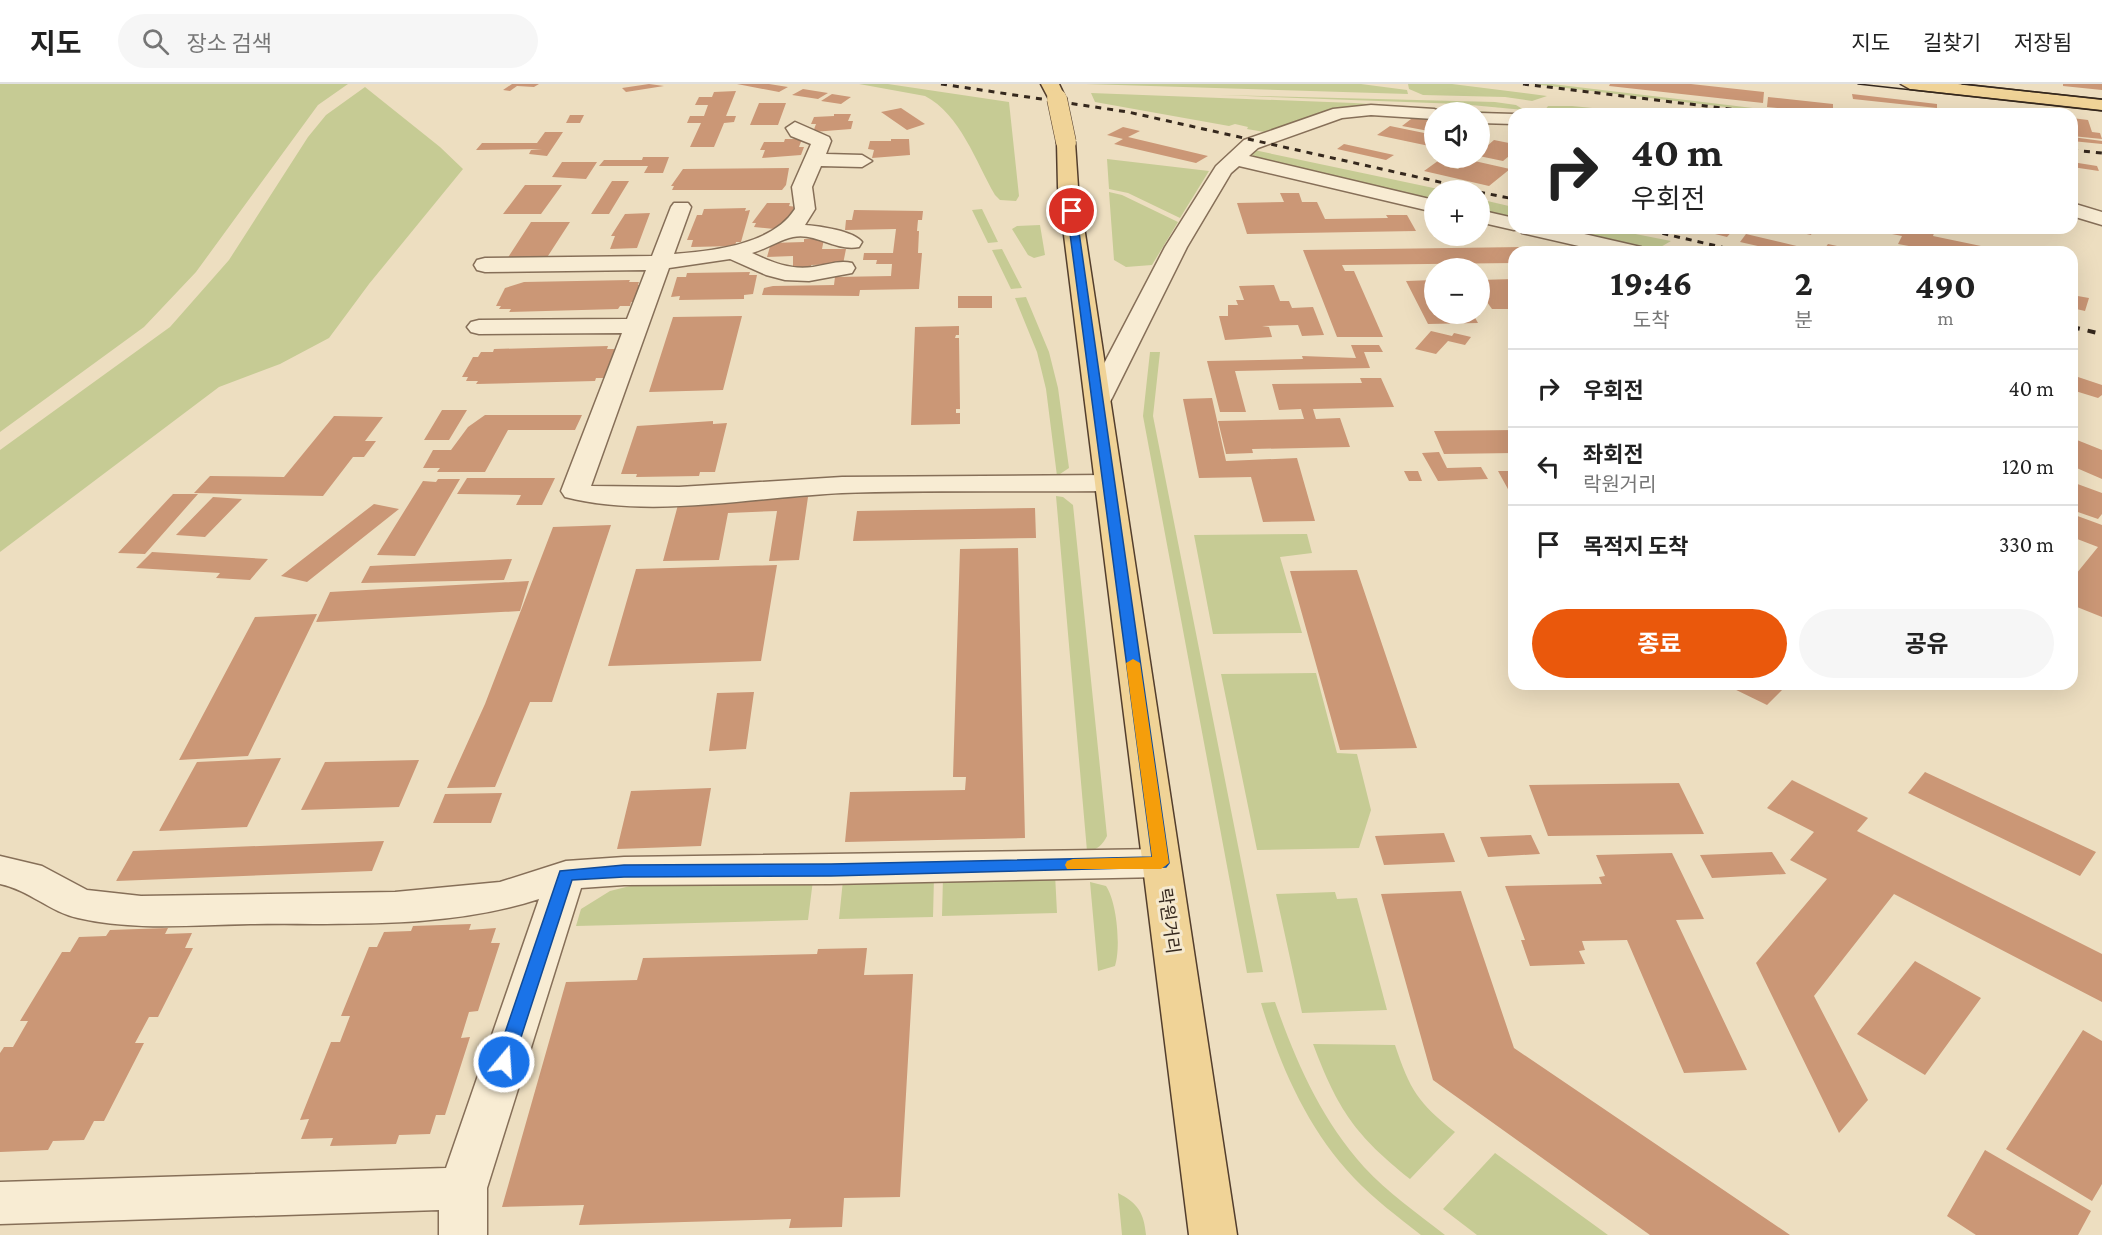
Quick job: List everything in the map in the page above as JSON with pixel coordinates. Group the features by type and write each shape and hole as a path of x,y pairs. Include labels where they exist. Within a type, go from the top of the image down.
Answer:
{"main road":[{"path":"1911,84 2102,105"},
{"name":"락원거리","path":"1053,91 1066,142 1068,187 1098,400 1107,483 1213,1235"}],"street":[{"path":"1098,400 1176,247 1223,170 1251,144 1339,113 1371,110 1424,113"},
{"path":"1490,118 1508,119"},
{"path":"790,230 805,209 802,187 822,141 798,132 795,128"},
{"path":"1236,159 1424,204"},
{"path":"814,160 862,160"},
{"path":"681,207 575,491 596,496 679,496 842,485 1107,483"},
{"path":"2078,211 2102,219"},
{"path":"1490,219 1508,223"},
{"path":"485,265 660,262 731,250 790,230 822,233 851,242"},
{"path":"1556,234 1607,246"},
{"path":"731,250 778,273 804,276 844,268"},
{"path":"479,327 636,326"},
{"path":"0,870 28,876 79,904 141,911 395,907 501,896 566,875 624,871 831,870 1161,863"},
{"path":"463,1235 463,1188 566,875"},
{"path":"0,1203 463,1188"}],"green space":[{"path":"0,84 348,84 318,105 196,272 144,327 0,432"},
{"path":"859,84 888,84 1009,102 1019,196 1016,201 1000,200 995,195 958,127 937,104 925,96"},
{"path":"1086,84 1361,84 1407,90 1408,94"},
{"path":"1408,84 1452,84 1547,96 1532,101 1505,97 1423,95 1409,89"},
{"path":"1532,84 1552,84 1754,108 1734,108"},
{"path":"365,87 440,147 463,169 369,284 329,338 280,364 219,387 0,552 0,450 170,327 229,260 308,137 326,115"},
{"path":"1091,93 1424,108 1424,110 1361,108 1270,133 1247,129 1248,127 1235,124 1229,126 1095,102"},
{"path":"1220,95 1495,102 1516,105 1521,108 1490,107 1490,102 1424,103"},
{"path":"1548,106 1572,106 1592,108 1546,108"},
{"path":"1490,112 1508,113 1490,115"},
{"path":"1254,150 1424,186 1424,201 1246,158"},
{"path":"1107,159 1209,171 1180,218 1128,193 1109,189"},
{"path":"1109,192 1122,195 1178,222 1152,265 1126,267 1114,260"},
{"path":"1490,202 1508,206 1508,220 1490,216"},
{"path":"982,209 998,242 988,243 972,210"},
{"path":"1040,225 1045,255 1034,258 1028,255 1012,229 1017,226"},
{"path":"1568,234 1635,234 1671,241 1662,246 1618,246"},
{"path":"1002,249 1022,288 1011,289 992,250"},
{"path":"1026,297 1049,352 1058,388 1069,468 1057,476 1046,389 1037,352 1015,298"},
{"path":"1150,352 1160,352 1153,416 1263,972 1247,973 1143,416"},
{"path":"1056,496 1063,497 1073,505 1107,836 1104,842 1091,851 1087,851"},
{"path":"1307,534 1312,553 1280,557 1302,633 1213,634 1194,535"},
{"path":"1316,673 1337,753 1357,754 1371,810 1359,848 1257,850 1221,674"},
{"path":"1055,874 1057,913 942,916 943,877"},
{"path":"934,877 933,917 839,919 843,880"},
{"path":"813,880 808,920 576,926 581,909 610,891 634,885"},
{"path":"1090,882 1106,886 1113,903 1117,925 1118,948 1115,966 1098,971"},
{"path":"1335,892 1337,899 1357,898 1387,1010 1302,1013 1276,894"},
{"path":"1275,1002 1311,1089 1322,1110 1349,1149 1383,1185 1445,1235 1421,1235 1378,1201 1354,1178 1323,1139 1297,1096 1277,1050 1261,1003"},
{"path":"1313,1044 1395,1045 1406,1074 1417,1094 1432,1112 1455,1132 1410,1179 1375,1149 1350,1120 1331,1087"},
{"path":"1495,1153 1608,1235 1477,1235 1443,1209"},
{"path":"1118,1193 1131,1201 1139,1210 1144,1221 1146,1235 1122,1235"}],"building":[{"path":"512,84 539,84 534,87 517,86 510,91 503,90"},
{"path":"649,84 664,86 626,92 622,88"},
{"path":"737,84 769,84 788,87 779,92"},
{"path":"1610,84 1691,84 1764,92 1763,103 1609,86"},
{"path":"2063,84 2102,84 2102,90 2063,86"},
{"path":"803,89 828,93 818,99 792,95"},
{"path":"736,91 726,116 736,116 734,122 724,123 714,147 690,147 701,123 687,123 690,116 704,116 708,105 695,105 699,97 712,97 714,92"},
{"path":"832,94 851,97 841,104 821,101"},
{"path":"1852,94 1937,104 1937,108 1853,99"},
{"path":"1768,97 1833,104 1833,108 1767,107"},
{"path":"759,103 786,103 778,125 750,125"},
{"path":"901,108 925,124 907,130 881,112"},
{"path":"834,114 851,114 848,121 853,121 851,129 813,132 816,124 811,124 814,117 834,116"},
{"path":"570,115 584,115 580,123 566,123"},
{"path":"1415,116 1424,118 1424,130 1402,126"},
{"path":"2078,119 2088,120 2092,132 2100,133 2102,139 2078,137"},
{"path":"1390,126 1424,133 1424,145 1377,135"},
{"path":"1123,127 1140,131 1128,137 1208,156 1196,163 1114,144 1123,139 1107,135"},
{"path":"545,132 563,132 547,156 529,154 531,150 542,149 476,150 482,143 537,143"},
{"path":"2078,138 2102,141 2102,144 2078,142"},
{"path":"785,139 802,139 799,147 804,147 801,155 762,158 765,150 760,150 764,142 784,142"},
{"path":"891,139 909,139 910,155 872,158 874,150 868,149 870,141 891,141"},
{"path":"1494,140 1508,143 1508,157 1503,161 1490,158 1490,143"},
{"path":"1344,144 1394,155 1386,160 1337,149"},
{"path":"643,157 669,157 663,173 644,173 648,166 599,166 604,160 642,160"},
{"path":"562,162 597,162 586,179 552,177"},
{"path":"2078,163 2097,166 2099,171 2078,168"},
{"path":"1490,164 1508,169 1490,185 1490,180 1463,180 1424,171 1428,168 1490,168"},
{"path":"789,168 786,185 782,190 672,190 674,186 671,186 683,169"},
{"path":"612,181 629,181 609,214 591,214"},
{"path":"525,185 562,185 541,214 503,214"},
{"path":"1280,193 1299,193 1302,202 1317,202 1325,219 1388,218 1386,215 1407,215 1416,231 1247,234 1237,203 1284,202"},
{"path":"767,203 790,203 789,206 797,207 784,230 754,227 756,223 752,223"},
{"path":"746,208 745,211 750,210 741,242 736,242 735,246 691,247 693,240 687,240 697,215 702,215 704,209"},
{"path":"854,210 923,211 922,220 918,220 917,231 919,231 918,253 922,253 919,289 860,290 859,296 762,295 764,288 773,286 834,285 835,277 891,276 892,264 876,264 877,260 863,260 864,253 893,253 896,229 845,230 846,220 852,220"},
{"path":"650,213 637,248 610,249 615,236 611,236 625,214"},
{"path":"531,222 570,222 546,259 507,259"},
{"path":"1746,234 1797,246 1758,246 1740,242"},
{"path":"1892,234 1934,234 1933,236 1981,246 1909,246 1898,244 1902,236"},
{"path":"804,239 824,239 822,249 846,249 843,264 793,268 793,256 767,257 771,243 804,242"},
{"path":"1508,247 1508,263 1490,263 1490,258 1424,258 1424,264 1342,265 1345,271 1354,271 1383,337 1337,337 1303,250"},
{"path":"750,272 749,275 757,275 753,294 744,295 744,299 679,300 680,296 671,297 677,277 686,277 687,273"},
{"path":"1508,279 1508,309 1492,309 1490,306 1490,280"},
{"path":"630,280 629,282 639,282 638,285 642,285 636,302 631,302 630,306 620,306 618,309 509,312 511,309 499,309 501,306 496,306 505,288 524,282"},
{"path":"1424,280 1424,316 1406,281"},
{"path":"1274,285 1280,301 1289,301 1292,308 1313,307 1324,335 1302,336 1298,325 1262,326 1269,327 1272,337 1225,340 1219,316 1228,316 1228,305 1238,305 1236,300 1244,300 1239,286"},
{"path":"958,296 992,296 992,308 958,308"},
{"path":"2078,296 2089,298 2085,311 2078,309"},
{"path":"742,316 723,390 649,392 673,317"},
{"path":"959,326 959,335 955,338 959,338 960,409 956,409 956,413 960,413 960,424 911,425 915,327"},
{"path":"1431,331 1452,336 1454,333 1471,337 1465,345 1448,341 1436,354 1415,349"},
{"path":"1351,345 1379,345 1383,352 1364,352 1370,368 1235,371 1246,412 1220,412 1207,361 1303,359 1302,356 1356,358"},
{"path":"608,346 607,349 618,349 608,378 596,378 595,381 476,384 478,381 466,381 468,377 462,377 473,357 478,357 481,352 493,352 494,349"},
{"path":"2078,377 2102,385 2102,395 2098,398 2078,392"},
{"path":"1360,378 1381,378 1394,407 1313,409 1316,419 1340,418 1350,447 1252,449 1253,453 1226,454 1218,421 1304,419 1301,409 1279,410 1272,384 1362,383"},
{"path":"1212,398 1226,461 1297,458 1315,521 1263,522 1251,477 1199,478 1183,399"},
{"path":"442,410 467,410 449,440 424,440"},
{"path":"485,415 582,415 575,430 508,430 485,472 437,472 440,468 423,468 433,450 451,450 468,427"},
{"path":"334,416 383,417 365,441 376,441 364,457 353,457 323,496 194,493 210,476 284,477"},
{"path":"713,421 713,424 727,423 715,472 700,472 699,476 636,477 637,474 621,474 637,426"},
{"path":"1508,430 1508,453 1444,454 1434,431"},
{"path":"2078,440 2102,450 2102,479 2078,469"},
{"path":"1439,452 1447,468 1481,467 1488,479 1438,481 1422,453"},
{"path":"1404,471 1418,471 1422,481 1409,481"},
{"path":"1498,471 1508,471 1508,489"},
{"path":"467,478 555,478 542,505 516,505 521,495 457,494"},
{"path":"438,479 460,479 415,556 377,555 423,481 436,482"},
{"path":"2078,484 2102,493 2102,514 2098,519 2078,512"},
{"path":"173,494 198,494 145,554 118,553"},
{"path":"213,497 242,499 205,537 176,535"},
{"path":"808,497 799,560 769,561 777,511 728,513 719,560 663,561 679,501"},
{"path":"374,504 399,509 307,582 281,576"},
{"path":"1035,508 1036,538 853,541 857,511"},
{"path":"2078,516 2102,525 2102,617 2078,607 2078,572 2098,547 2078,539"},
{"path":"611,525 552,702 530,702 495,787 447,788 485,704 553,527"},
{"path":"1018,548 1025,838 845,842 850,792 965,790 966,777 953,777 960,549"},
{"path":"152,552 268,559 250,580 216,578 220,573 136,568"},
{"path":"512,559 504,580 361,583 370,566"},
{"path":"777,565 761,661 608,666 636,569"},
{"path":"1357,570 1417,748 1340,750 1290,571"},
{"path":"529,581 520,611 316,622 330,592"},
{"path":"317,614 248,756 179,760 255,617"},
{"path":"1736,690 1782,690 1767,705"},
{"path":"754,692 746,749 709,751 717,693"},
{"path":"281,758 247,827 159,831 197,762"},
{"path":"419,760 399,807 301,810 325,762"},
{"path":"1925,772 2096,852 2080,876 1908,793"},
{"path":"1792,780 1868,818 1857,831 2102,954 2102,1002 1894,894 1814,996 1868,1100 1839,1133 1756,963 1827,879 1790,860 1814,832 1767,808"},
{"path":"1679,783 1704,834 1548,836 1529,785"},
{"path":"711,788 701,846 617,849 631,791"},
{"path":"502,793 491,823 433,823 445,794"},
{"path":"1444,833 1455,862 1384,865 1375,836"},
{"path":"1531,835 1540,854 1488,857 1480,837"},
{"path":"384,841 372,871 116,881 133,851"},
{"path":"1772,852 1786,874 1712,878 1700,855"},
{"path":"1672,853 1704,919 1676,920 1747,1070 1684,1073 1627,940 1582,941 1585,950 1579,951 1585,964 1530,966 1521,940 1525,940 1505,886 1602,884 1599,877 1605,876 1596,855"},
{"path":"1461,891 1514,1048 1790,1235 1650,1235 1433,1080 1381,894"},
{"path":"471,924 469,930 496,928 491,943 500,943 478,1011 469,1012 461,1038 470,1037 445,1115 436,1115 430,1134 399,1135 396,1144 330,1146 333,1138 301,1139 309,1119 300,1120 331,1042 340,1042 350,1016 341,1016 369,947 377,947 384,932 411,931 413,926"},
{"path":"168,928 165,934 192,933 185,948 193,948 158,1017 149,1017 135,1043 144,1043 104,1121 94,1121 84,1140 53,1141 48,1150 0,1152 0,1053 4,1047 13,1047 28,1021 20,1021 62,952 70,952 79,937 106,936 110,930"},
{"path":"867,948 864,975 913,974 900,1197 844,1198 842,1227 789,1228 791,1219 579,1225 584,1205 502,1207 566,982 637,980 643,958 817,954 818,949"},
{"path":"1915,961 1981,998 1925,1075 1857,1034"},
{"path":"2083,1030 2102,1041 2102,1184 2092,1201 2006,1149"},
{"path":"1985,1150 2091,1211 2078,1235 1976,1235 1947,1216"}],"tram line":[{"path":"1858,84 2075,108"},
{"path":"1962,84 2102,99"},
{"path":"2078,108 2102,111"}],"railway":[{"path":"941,84 1128,112 1431,180"},
{"path":"1523,84 1722,108"},
{"path":"2078,151 2102,153"},
{"path":"1490,194 1508,198"},
{"path":"1665,234 1717,246"},
{"path":"2078,328 2102,334"}],"slow traffic":[{"path":"1073,865 1161,863 1133,663"}],"route":[{"path":"504,1062 566,875 624,871 831,870 1161,863 1107,483 1072,211"}]}
